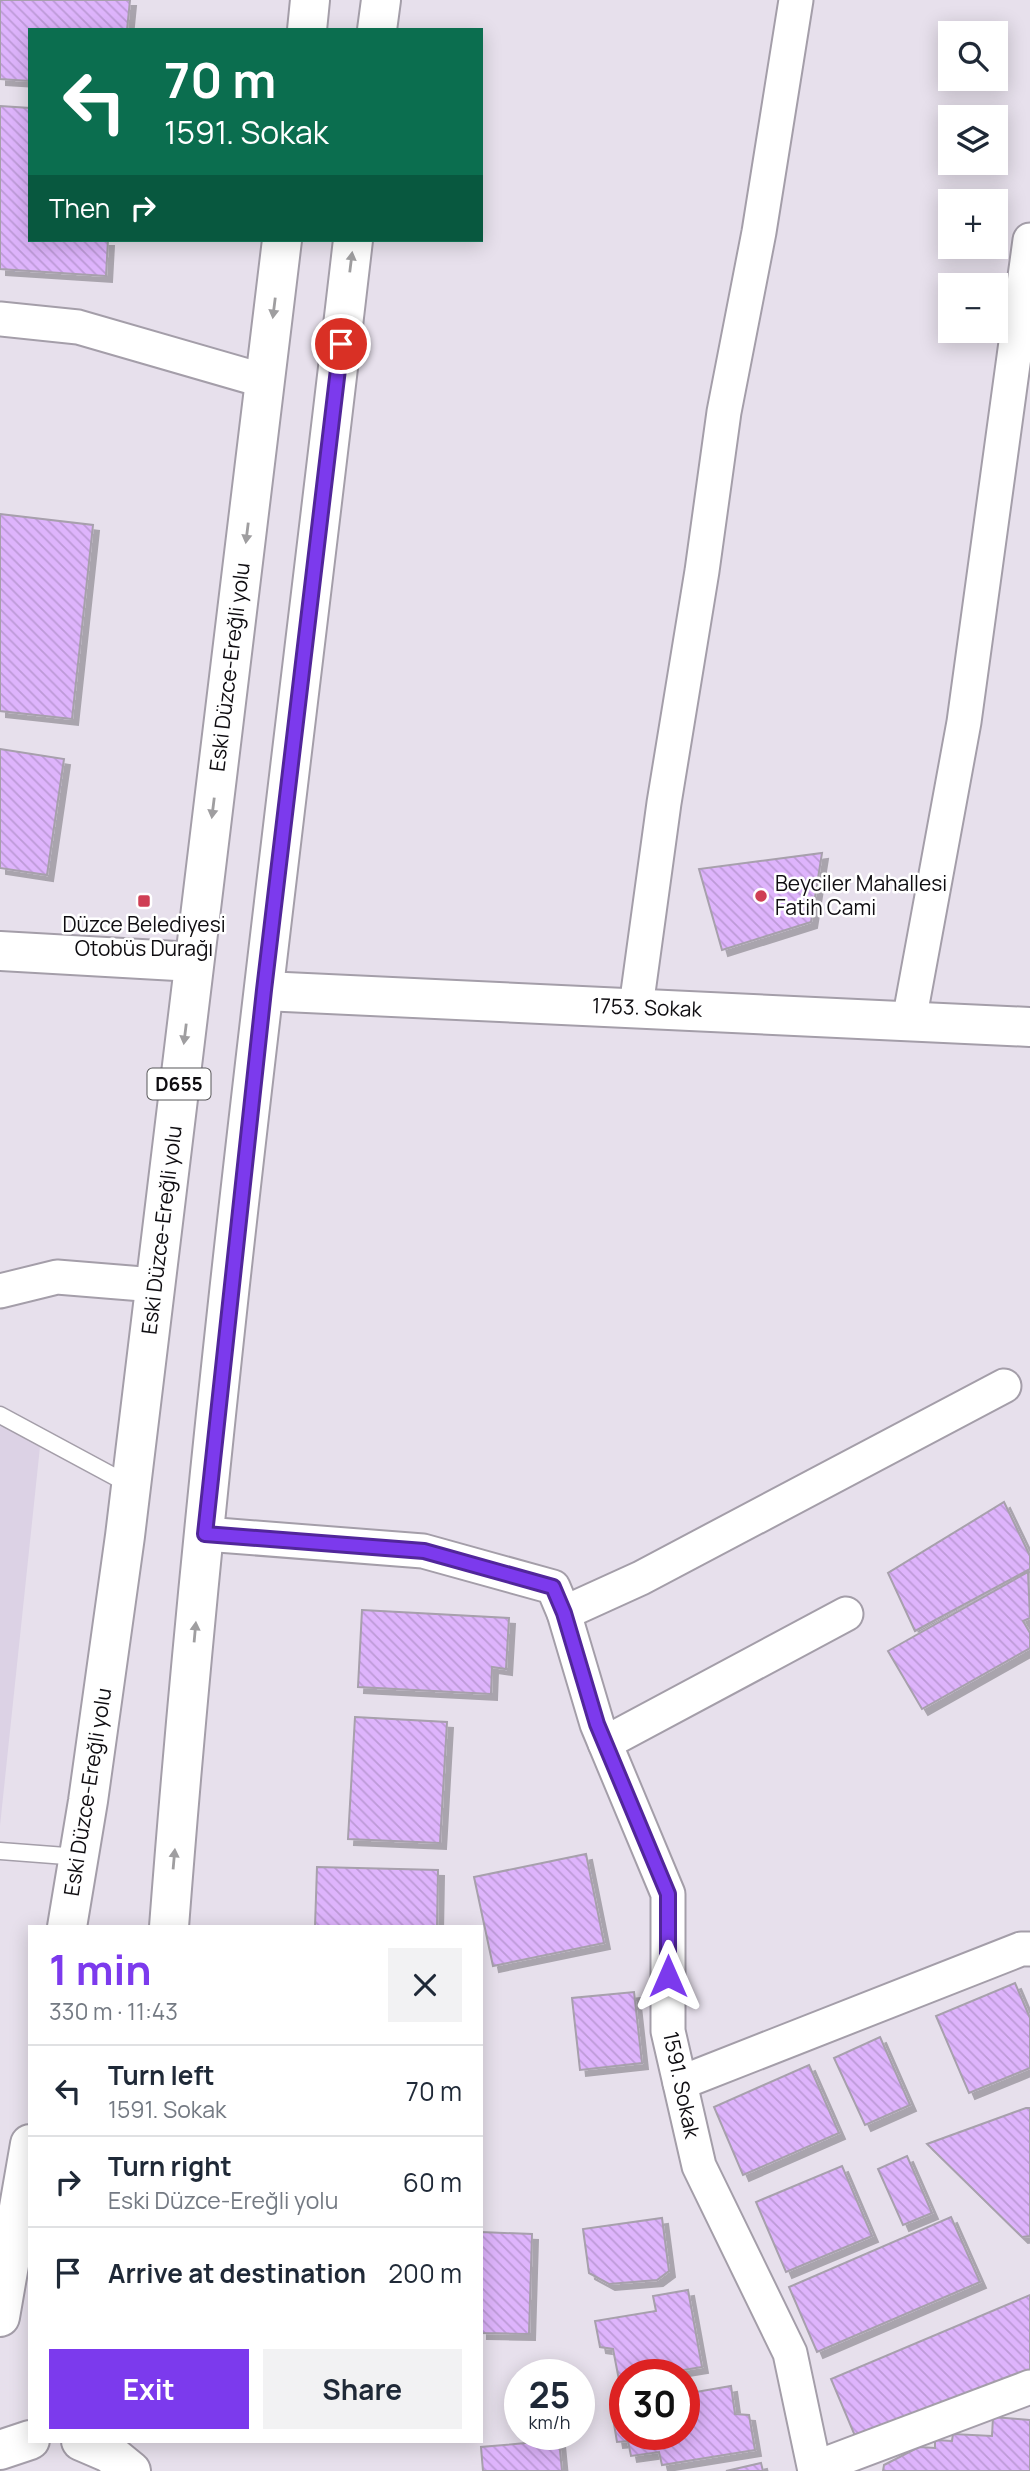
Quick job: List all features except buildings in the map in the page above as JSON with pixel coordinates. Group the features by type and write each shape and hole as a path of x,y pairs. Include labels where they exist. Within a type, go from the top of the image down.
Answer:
{"main road":[{"path":"307,28 310,0"},
{"path":"377,28 381,0"},
{"name":"Eski Düzce-Ereğli yolu","path":"67,1925 131,1486 282,242"},
{"path":"169,1925 205,1534 264,990 353,242"},
{"path":"0,951 194,962"},
{"name":"1753. Sokak","path":"264,990 1030,1027"},
{"path":"0,2318 28,2156"},
{"path":"0,2450 28,2441"},
{"path":"86,2443 109,2453 131,2471"},
{"path":"137,2471 139,2443"}],"street":[{"path":"636,1007 664,803 702,571 724,412 759,232 796,0"},
{"path":"909,1021 964,722 1030,240"},
{"path":"0,319 78,327 265,380"},
{"path":"0,1291 57,1277 155,1285"},
{"path":"564,1613 641,1578 1004,1386"},
{"name":"1591. Sokak","path":"205,1534 424,1551 553,1587 564,1613 605,1742 668,1894 668,2031 699,2166 790,2353 815,2470"},
{"path":"605,1742 846,1614"},
{"path":"680,2083 1021,1950 1030,1950"},
{"path":"815,2470 1030,2387"}],"lane":[{"path":"0,1415 131,1486"},
{"path":"0,1851 79,1857"}],"shaded area":[{"path":"0,1420 42,1428 0,1826"}],"place":[{"name":"Beyciler Mahallesi Fatih Cami","path":"761,896"},
{"name":"Düzce Belediyesi Otobüs Durağı","path":"144,901"}],"route":[{"path":"341,344 264,990 205,1534 424,1551 553,1587 564,1613 597,1724 668,1894 668,1976"}]}
